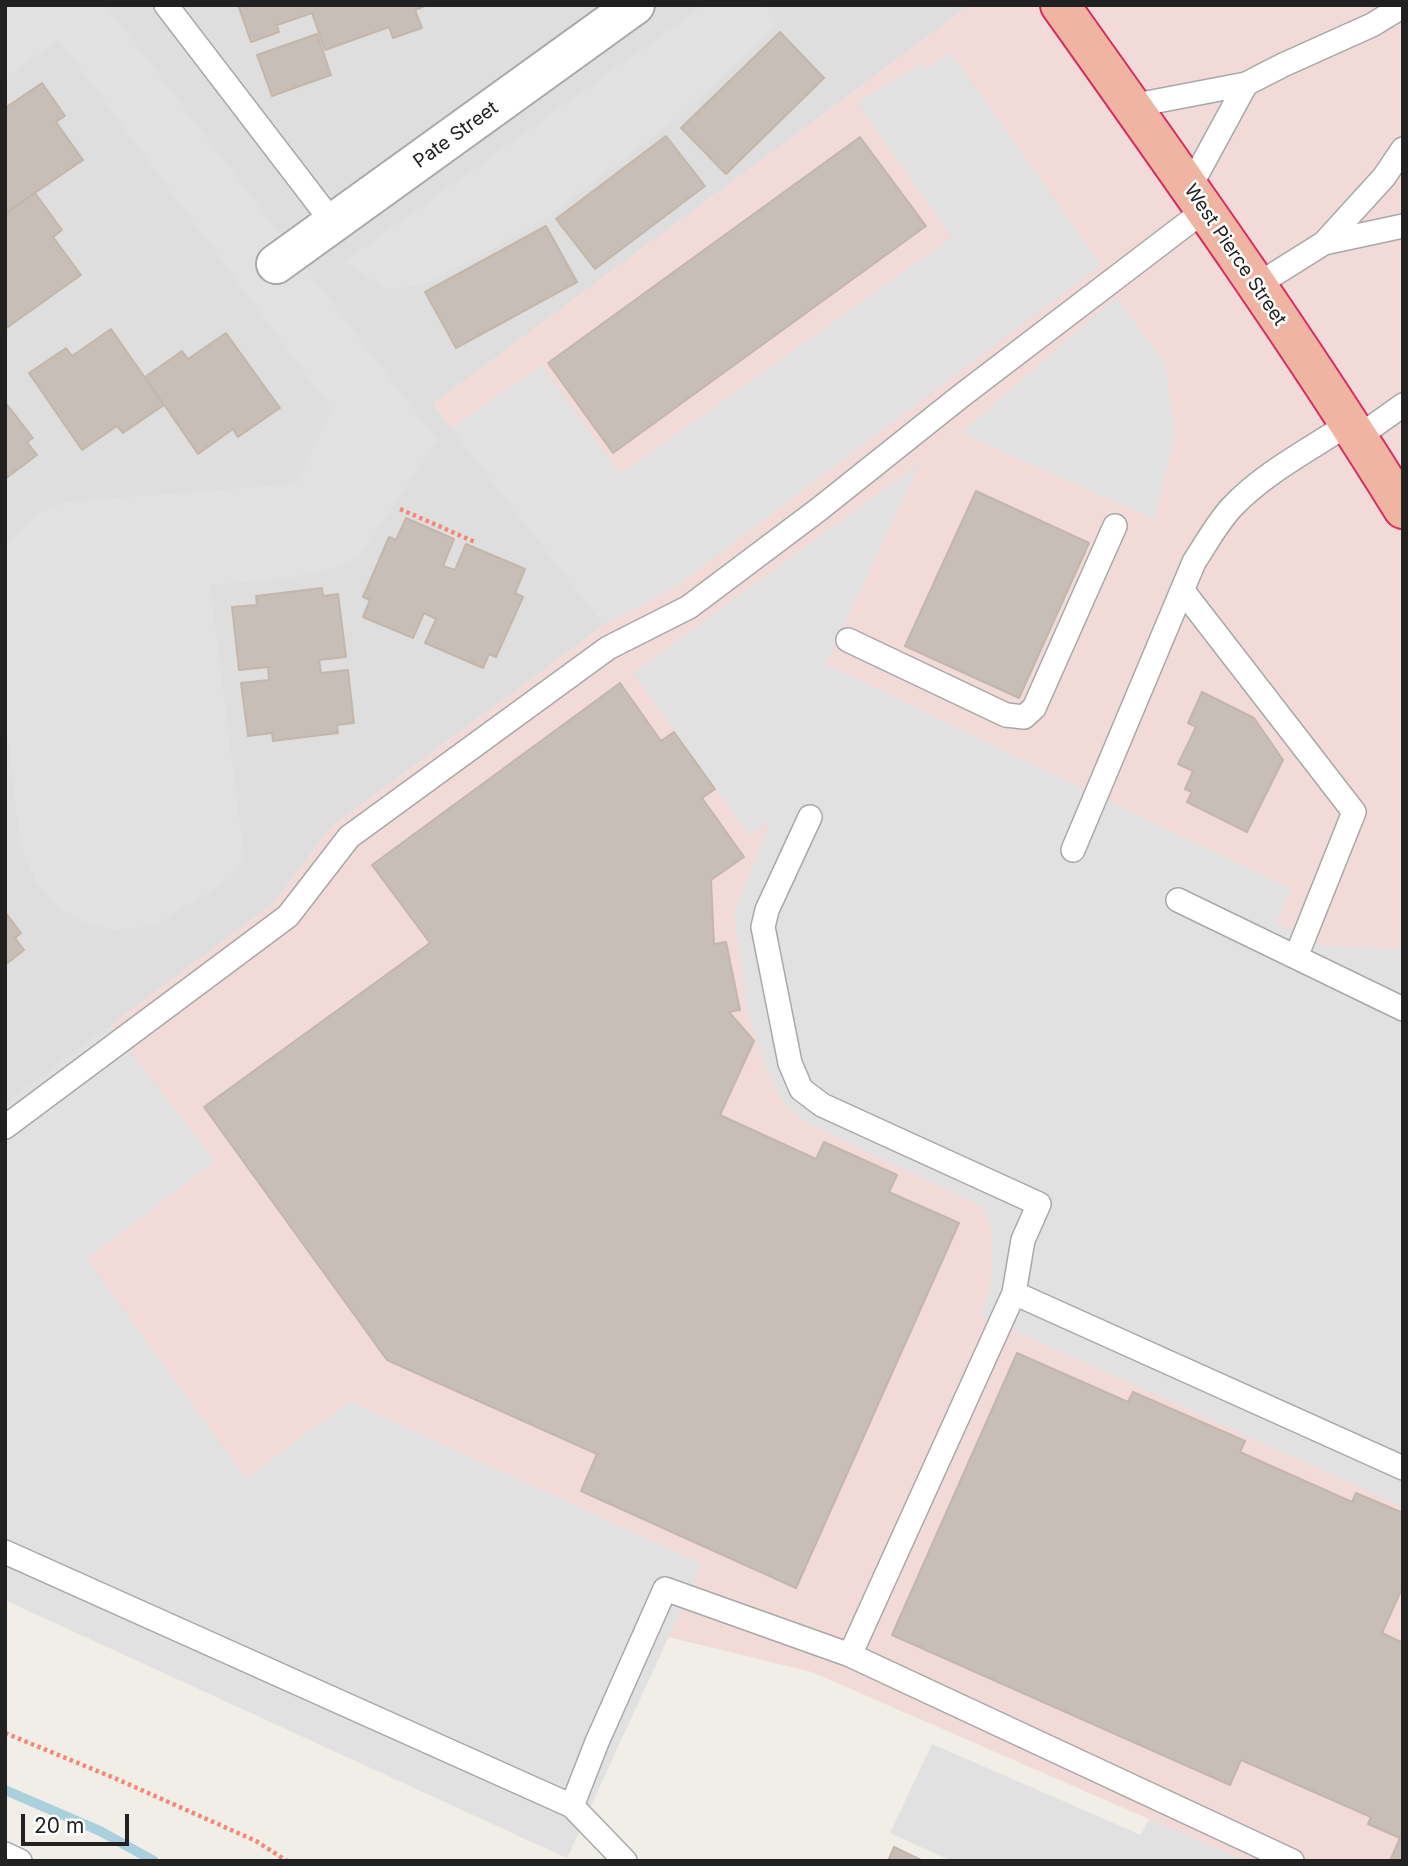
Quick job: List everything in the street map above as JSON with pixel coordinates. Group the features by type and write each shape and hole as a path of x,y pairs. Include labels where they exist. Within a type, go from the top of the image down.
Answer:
{"highway":[{"name":"West Pierce Street","path":"1060,5 1198,198 1403,509"}],"street":[{"name":"Pate Street","path":"276,264 635,5"}],"lane":[{"path":"166,5 334,223"},
{"path":"1132,106 1246,84 1372,24 1403,6"},
{"path":"5,1127 288,916 349,837 608,648 689,607 818,510 961,396 1198,198 1246,84"},
{"path":"1257,285 1324,243 1384,177 1403,149"},
{"path":"1324,243 1403,226"},
{"path":"1073,850 1195,562 1230,508 1260,482 1403,405"},
{"path":"848,640 1006,715 1024,717 1034,708 1115,526"},
{"path":"1183,591 1354,812 1296,957"},
{"path":"810,817 767,910 763,927 790,1063 801,1089 822,1105 1039,1204 1023,1241 1014,1293 850,1656"},
{"path":"1178,900 1403,1009"},
{"path":"1014,1293 1403,1468"},
{"path":"5,1552 572,1806 625,1861"},
{"path":"572,1806 597,1742 665,1589 850,1656 1292,1861"},
{"path":"5,1854 20,1861"}],"path":[{"path":"400,509 475,542"},
{"path":"5,1733 256,1841 287,1861"}],"shaded area":[{"path":"5,5 970,5 433,404 604,625 330,828 274,903 5,1105"},
{"path":"5,5 106,5 437,440 361,555 337,567 290,578 210,585 244,857 238,870 228,880 155,926 114,930 84,922 58,907 36,882 20,845 5,711 5,548 23,525 43,511 66,502 296,484 332,410 59,40 5,78"},
{"path":"704,5 764,5 778,25 678,118 543,221 428,283 389,290 343,262"},
{"path":"970,5 1403,5 1403,1861 1245,1861 812,1672 668,1637 567,1858 5,1600 5,1105 274,903 330,828 604,625 433,404"},
{"path":"950,51 1101,265 675,587 604,625 451,428 542,365 620,474 952,237 857,103 921,62 927,69"},
{"path":"1116,297 1165,363 1175,435 1155,520 961,433"},
{"path":"920,463 826,664 1291,889 1276,923 1325,946 1403,949 1403,1507 980,1315 990,1293 993,1249 990,1225 983,1207 805,1122 786,1106 776,1089 747,1009 734,913 770,821 749,835 633,673"},
{"path":"110,1025 215,1161 87,1259 246,1478 350,1401 702,1564 567,1858 5,1600 5,1105"},
{"path":"932,1744 1141,1835 1149,1819 1245,1861 952,1861 890,1833"}],"building":[{"path":"238,5 427,5 415,10 422,28 393,38 389,27 325,50 312,13 277,25 279,32 251,42"},
{"path":"780,32 824,78 726,174 681,128"},
{"path":"317,34 331,75 272,96 257,55"},
{"path":"42,83 65,116 56,122 83,160 7,212 5,108"},
{"path":"666,136 705,186 595,269 556,219"},
{"path":"860,137 926,226 613,453 548,363"},
{"path":"35,193 62,230 53,237 81,275 5,329 5,214"},
{"path":"546,226 577,282 456,348 425,292"},
{"path":"111,329 164,405 123,433 117,426 82,450 29,373 66,348 72,356"},
{"path":"226,333 280,408 238,437 233,429 198,454 145,377 182,351 188,359"},
{"path":"5,402 33,438 27,442 37,455 5,479"},
{"path":"976,491 1089,543 1019,698 905,646"},
{"path":"406,518 454,539 443,566 455,570 466,544 525,569 515,593 523,597 496,657 489,654 483,668 425,643 436,619 424,613 413,638 363,617 370,600 363,597 389,537 396,540"},
{"path":"322,588 323,596 338,594 346,657 319,660 321,673 348,670 354,723 337,725 338,733 273,741 272,733 248,736 241,683 269,680 268,667 239,670 232,607 257,605 256,596"},
{"path":"620,683 661,741 674,732 715,789 702,798 744,857 711,880 714,944 726,942 740,1010 729,1012 754,1041 720,1115 816,1159 824,1142 897,1175 889,1192 959,1223 796,1588 581,1491 597,1454 387,1360 204,1107 430,943 372,865"},
{"path":"1202,692 1254,718 1283,760 1247,832 1187,802 1192,792 1185,789 1193,771 1178,764 1196,727 1188,723"},
{"path":"5,912 21,933 15,938 24,950 5,965"},
{"path":"1017,1353 1128,1402 1133,1392 1245,1441 1240,1452 1352,1502 1356,1493 1403,1513 1403,1586 1382,1633 1403,1643 1403,1861 1390,1861 1400,1838 1368,1824 1371,1817 1241,1760 1230,1785 892,1635"},
{"path":"894,1847 923,1861 888,1861"}],"waterway":[{"path":"5,1790 100,1831 154,1861"}]}
